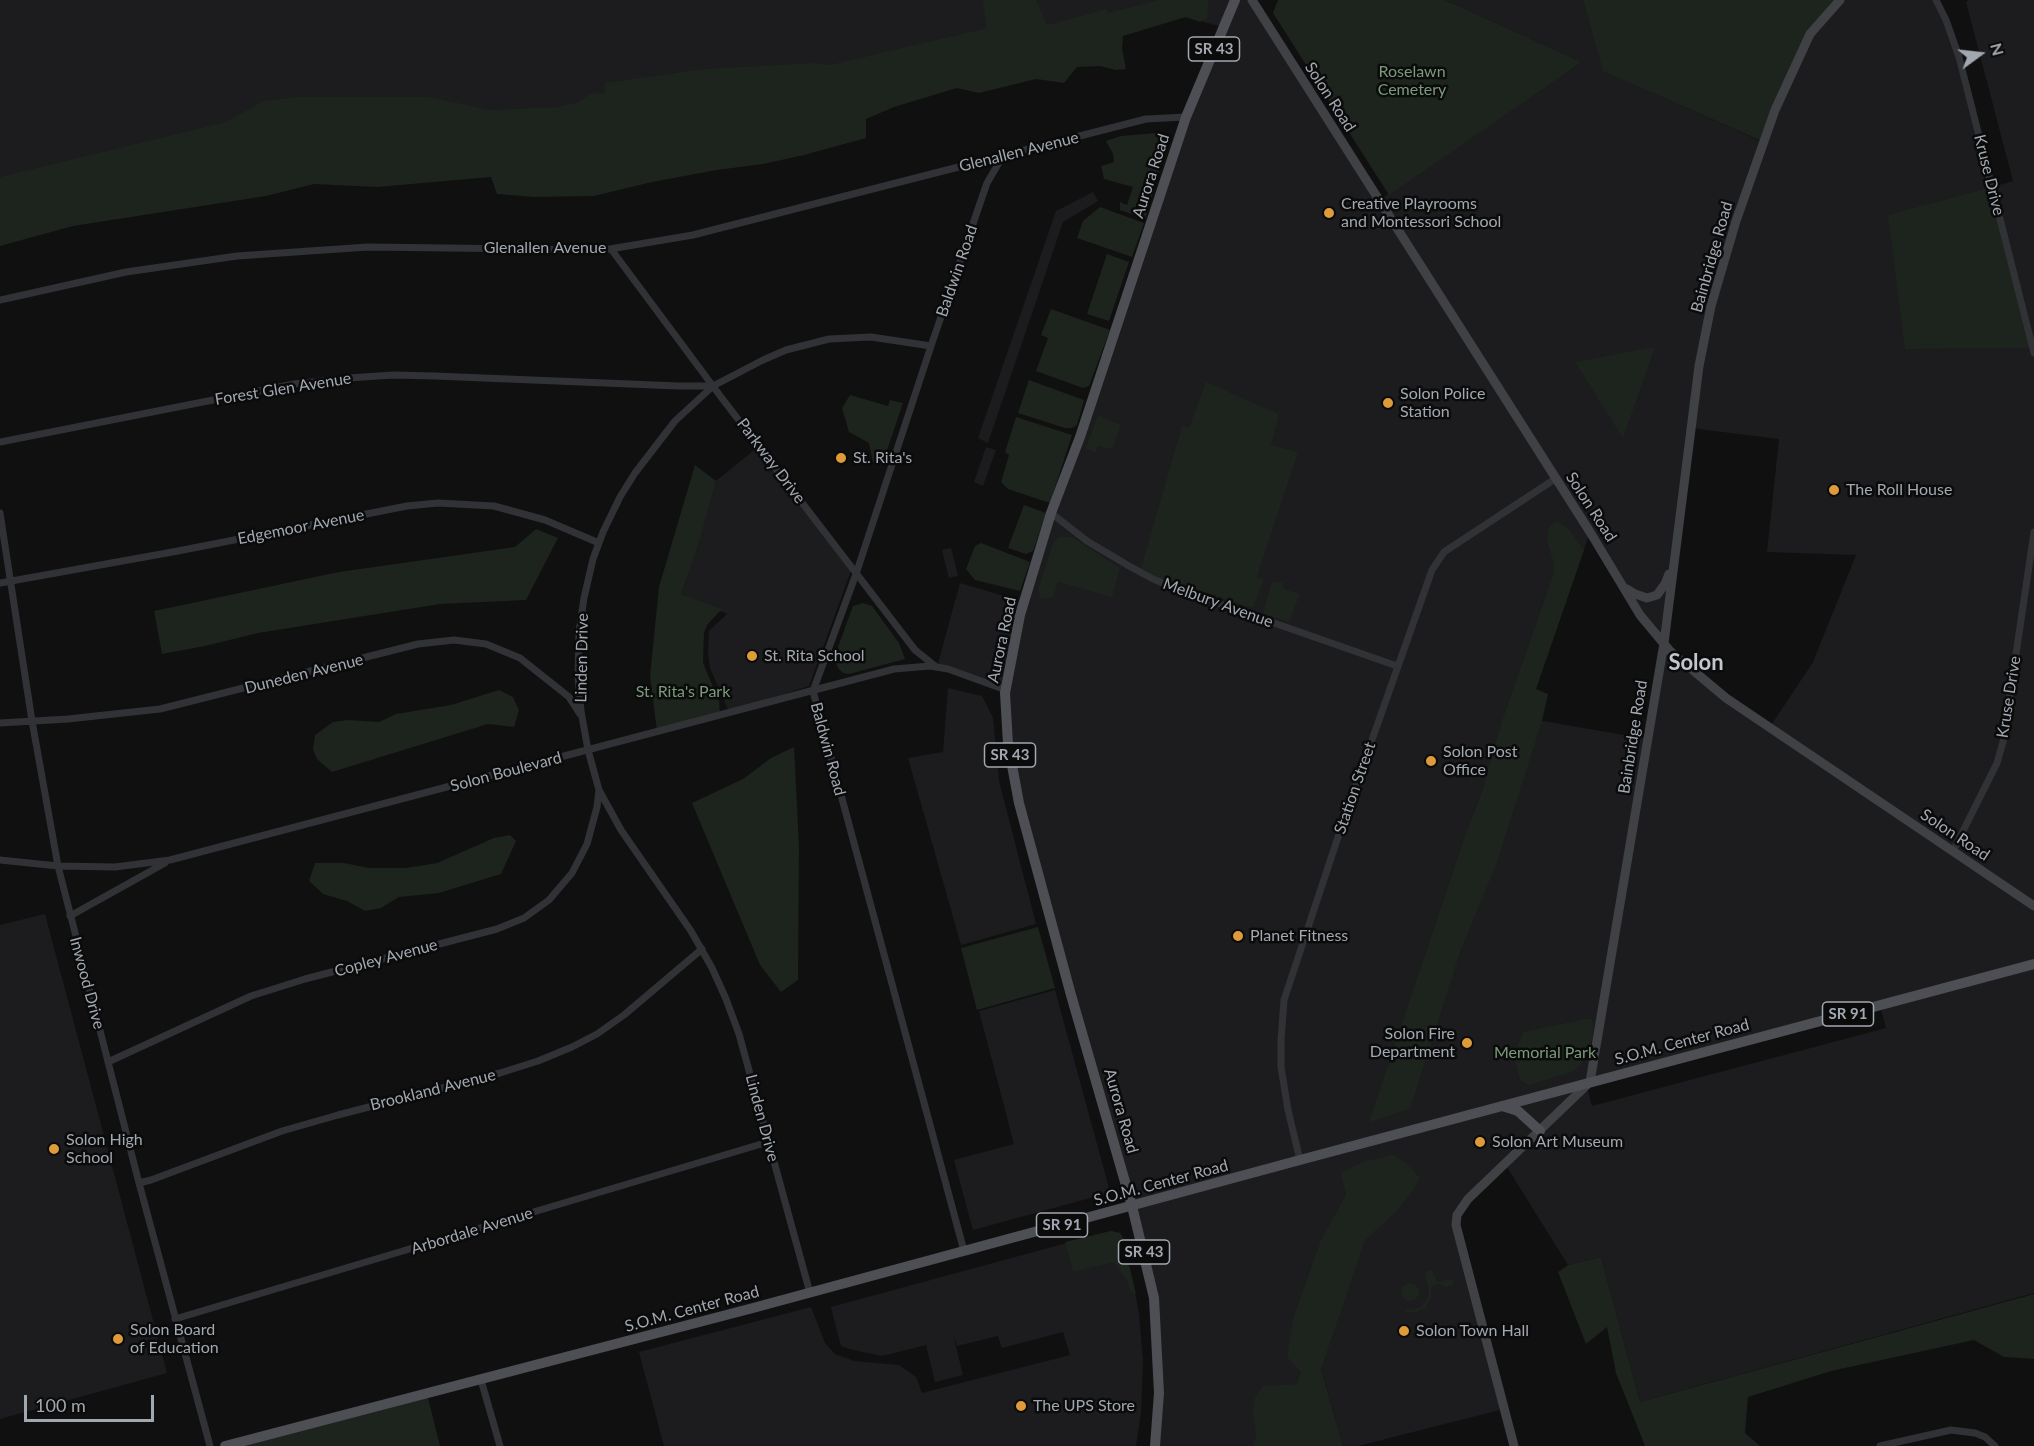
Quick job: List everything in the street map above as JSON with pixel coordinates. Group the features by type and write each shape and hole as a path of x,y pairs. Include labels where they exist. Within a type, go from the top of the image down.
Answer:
{"main road":[{"name":"Aurora Road","path":"1155,1446 1159,1393 1156,1311 1132,1206 1019,803 1008,744 1006,690 1020,615 1052,513 1080,437 1186,117 1235,0"},
{"name":"S.O.M. Center Road","path":"225,1446 810,1293 2033,964"},
{"path":"1502,1106 1518,1111 1540,1131"}],"street":[{"name":"Solon Road","path":"1252,0 1640,615 1670,651 1726,698 2034,906"},
{"name":"Bainbridge Road","path":"1590,1082 1664,644 1700,366 1712,306 1736,220 1775,110 1810,34 1840,0"},
{"name":"Kruse Drive","path":"1936,0 1959,57 2034,352"},
{"name":"Glenallen Avenue","path":"0,300 126,272 237,256 368,247 611,249 693,235 1146,119 1186,117"},
{"name":"Baldwin Road","path":"964,1251 813,691 856,574 987,183 1003,156"},
{"name":"Parkway Drive","path":"611,249 915,650 937,668"},
{"name":"Linden Drive","path":"810,1293 739,1034 726,999 702,949 621,830 599,790 582,717 578,677 579,632 584,598 599,543 620,497 635,472 675,421 713,386 786,350 829,339 871,337 931,346"},
{"name":"Forest Glen Avenue","path":"0,442 294,384 348,378 393,375 713,386"},
{"name":"Station Street","path":"1300,1160 1281,1067 1284,1000 1397,666 1437,560 1444,552 1471,533 1555,479"},
{"name":"Edgemoor Avenue","path":"0,583 407,506 438,503 494,506 545,520 599,543"},
{"name":"Inwood Drive","path":"0,513 32,721 58,866 139,1183 210,1446"},
{"name":"Melbury Avenue","path":"1052,513 1088,541 1153,579 1397,666"},
{"name":"Kruse Drive","path":"1953,851 1997,763 2003,742 2034,532"},
{"path":"1623,585 1635,594 1647,598 1657,596 1665,585 1674,562"},
{"name":"Duneden Avenue","path":"0,723 160,709 418,644 454,640 486,644 520,658 569,697 582,717"},
{"name":"Solon Boulevard","path":"0,860 58,866 115,867 170,860 894,669 937,668 966,675 1006,690"},
{"name":"Copley Avenue","path":"108,1062 251,996 305,979 497,929 524,918 549,900 572,873 587,844 599,790"},
{"path":"70,916 170,860"},
{"name":"Brookland Avenue","path":"139,1183 282,1131 338,1114 500,1073 572,1047 597,1034 624,1015 702,949"},
{"path":"1514,1446 1456,1225 1457,1215 1468,1199 1590,1082"},
{"name":"Arbordale Avenue","path":"175,1319 768,1142"},
{"path":"481,1380 500,1446"},
{"path":"1880,1446 1950,1430 1975,1432 1995,1446"}],"shaded area":[{"path":"0,0 1252,0 1379,200 1582,62 1445,0 1583,0 1604,71 1763,142 1810,34 1840,0 1936,0 1946,20 1993,187 2013,181 1966,2 1969,0 2034,0 2034,1293 1640,1402 1601,1257 1568,1265 1505,1164 1457,1215 1504,1409 1358,1446 1343,1446 1313,1340 1276,1446 1155,1446 1154,1298 1019,803 1006,690 937,667 960,583 1024,602 1222,27 1187,17 896,75 0,178","holes":["1691,428 1779,439 1767,552 1856,555 1813,662 1770,727 1664,644","1590,532 1664,644 1647,739 1526,718","1880,1006 1886,1028 1592,1106 1586,1084"]},
{"path":"1093,192 1098,201 1063,222 988,443 978,438 1056,211"},
{"path":"759,446 852,568 809,686 729,712 710,668 708,653 709,631 727,614 681,594 716,481"},
{"path":"986,447 996,450 983,486 974,482"},
{"path":"951,548 958,576 949,578 942,550"},
{"path":"948,688 982,696 993,718 999,781 1036,924 961,945 908,758 943,752"},
{"name":"Solon High School","path":"45,914 167,1373 0,1419 0,925"},
{"path":"1055,990 1109,1188 1105,1194 973,1230 954,1160 1014,1144 979,1011"},
{"path":"1111,1231 1120,1233 1122,1236 1139,1314 1143,1361 1141,1413 1136,1446 664,1446 639,1352 811,1307 825,1343 835,1354 854,1361 899,1365 916,1377 922,1393 1070,1355 1063,1332 1002,1348 998,1336 957,1346 953,1335 963,1375 935,1382 926,1345 882,1356 841,1346 831,1307"}],"green space":[{"path":"983,0 1036,0 1047,25 1107,9 1108,13 1159,0 1208,0 1208,10 1207,19 1200,22 1186,17 1123,36 1122,48 1126,69 1116,70 1100,66 1077,67 1064,83 1036,79 979,93 957,88 894,107 866,119 866,138 763,164 652,182 594,196 534,197 497,194 491,177 378,187 314,184 266,196 73,226 0,246 0,177 226,122 263,101 298,97 429,97 490,110 559,107 579,102 589,94 605,93 605,83 704,69 813,63 830,65 987,28"},
{"name":"Roselawn Cemetery","path":"1278,0 1445,0 1582,62 1389,195 1273,13"},
{"path":"1583,0 1840,0 1810,34 1764,142 1603,71"},
{"path":"1165,134 1168,142 1145,219 1120,210 1120,202 1127,205 1133,187 1104,179 1101,166 1114,162 1113,154 1106,141 1121,136"},
{"path":"1992,187 2033,348 1905,349 1888,215"},
{"path":"1100,207 1144,223 1132,257 1077,238 1083,221"},
{"path":"1107,254 1129,262 1109,321 1087,314"},
{"path":"1051,309 1110,330 1089,386 1083,388 1036,371 1048,338 1041,335"},
{"path":"1655,347 1623,438 1575,362"},
{"path":"1029,380 1084,400 1077,425 1065,428 1018,413"},
{"path":"1206,382 1279,414 1271,445 1298,452 1257,577 1264,579 1253,608 1140,572 1182,426 1189,428"},
{"path":"850,395 888,406 890,400 903,403 882,465 873,462 869,443 849,432 842,408"},
{"path":"1098,415 1121,425 1112,449 1098,446 1095,453 1086,448"},
{"path":"1016,417 1072,435 1050,503 1008,489 1001,482 1009,455 1005,452"},
{"name":"St. Rita's Park","path":"695,465 716,481 699,542 681,594 722,609 707,625 704,633 703,663 719,701 720,714 657,731 650,676 659,587"},
{"path":"1024,505 1046,513 1033,551 1026,554 1008,548"},
{"path":"1557,521 1570,531 1584,550 1536,689 1548,694 1542,721 1496,865 1461,949 1410,1109 1369,1122 1464,839 1482,792 1502,721 1553,576 1554,563 1547,541 1549,526"},
{"path":"536,529 558,538 526,600 440,604 258,633 162,654 154,611 339,572 515,547"},
{"path":"1059,537 1072,537 1120,568 1112,597 1058,582 1053,597 1041,599 1038,590 1053,543"},
{"path":"981,543 1030,562 1020,591 975,580 966,569 975,546"},
{"path":"1272,581 1283,583 1284,589 1300,594 1289,622 1263,614"},
{"path":"863,603 872,606 899,643 905,659 849,674 843,673 834,658 853,606"},
{"path":"499,690 513,697 519,710 514,727 488,724 332,772 317,759 313,750 315,735 333,722 348,720 379,722 396,714 451,705"},
{"path":"794,747 799,846 798,980 781,992 760,965 692,803 743,779 771,758"},
{"path":"510,835 516,841 501,874 439,893 399,897 381,908 365,911 347,901 323,894 309,881 315,863 344,863 369,868 406,868 437,863 494,838"},
{"path":"1038,927 1055,988 977,1010 961,948"},
{"name":"Memorial Park","path":"1591,1019 1594,1024 1590,1051 1581,1064 1572,1072 1528,1085 1520,1080 1514,1055 1523,1032"},
{"path":"1394,1155 1407,1164 1420,1178 1397,1211 1365,1240 1321,1369 1343,1446 1253,1446 1256,1435 1253,1412 1255,1398 1263,1386 1297,1384 1301,1372 1287,1357 1293,1319 1321,1240 1346,1195 1341,1173 1365,1161"},
{"path":"1111,1231 1120,1233 1122,1236 1136,1294 1130,1291 1127,1280 1114,1262 1073,1272 1065,1242"},
{"path":"1601,1257 1640,1402 2034,1294 2034,1359 2004,1357 1974,1340 1831,1371 1748,1397 1745,1433 1760,1446 1645,1446 1616,1373 1607,1327 1586,1344 1558,1272 1568,1265"},
{"path":"1427,1270 1432,1271 1438,1282 1452,1279 1454,1284 1446,1287 1439,1284 1431,1287 1431,1298 1426,1307 1416,1312 1405,1312 1421,1307 1428,1298 1429,1288 1425,1278"},
{"path":"1410,1283 1416,1286 1419,1292 1416,1298 1410,1301 1404,1298 1401,1292 1404,1286"},
{"path":"427,1394 440,1446 225,1446"}],"place":[{"name":"Creative Playrooms and Montessori School","path":"1329,213"},
{"name":"Solon Police Station","path":"1388,403"},
{"name":"St. Rita's","path":"841,458"},
{"name":"The Roll House","path":"1834,490"},
{"name":"St. Rita School","path":"752,656"},
{"name":"Solon Post Office","path":"1431,761"},
{"name":"Planet Fitness","path":"1238,936"},
{"name":"Solon Fire Department","path":"1467,1043"},
{"name":"Solon Art Museum","path":"1480,1142"},
{"name":"Solon High School","path":"54,1149"},
{"name":"Solon Town Hall","path":"1404,1331"},
{"name":"Solon Board of Education","path":"118,1339"},
{"name":"The UPS Store","path":"1021,1406"}],"district":[{"name":"Solon","path":"1696,663"}]}
